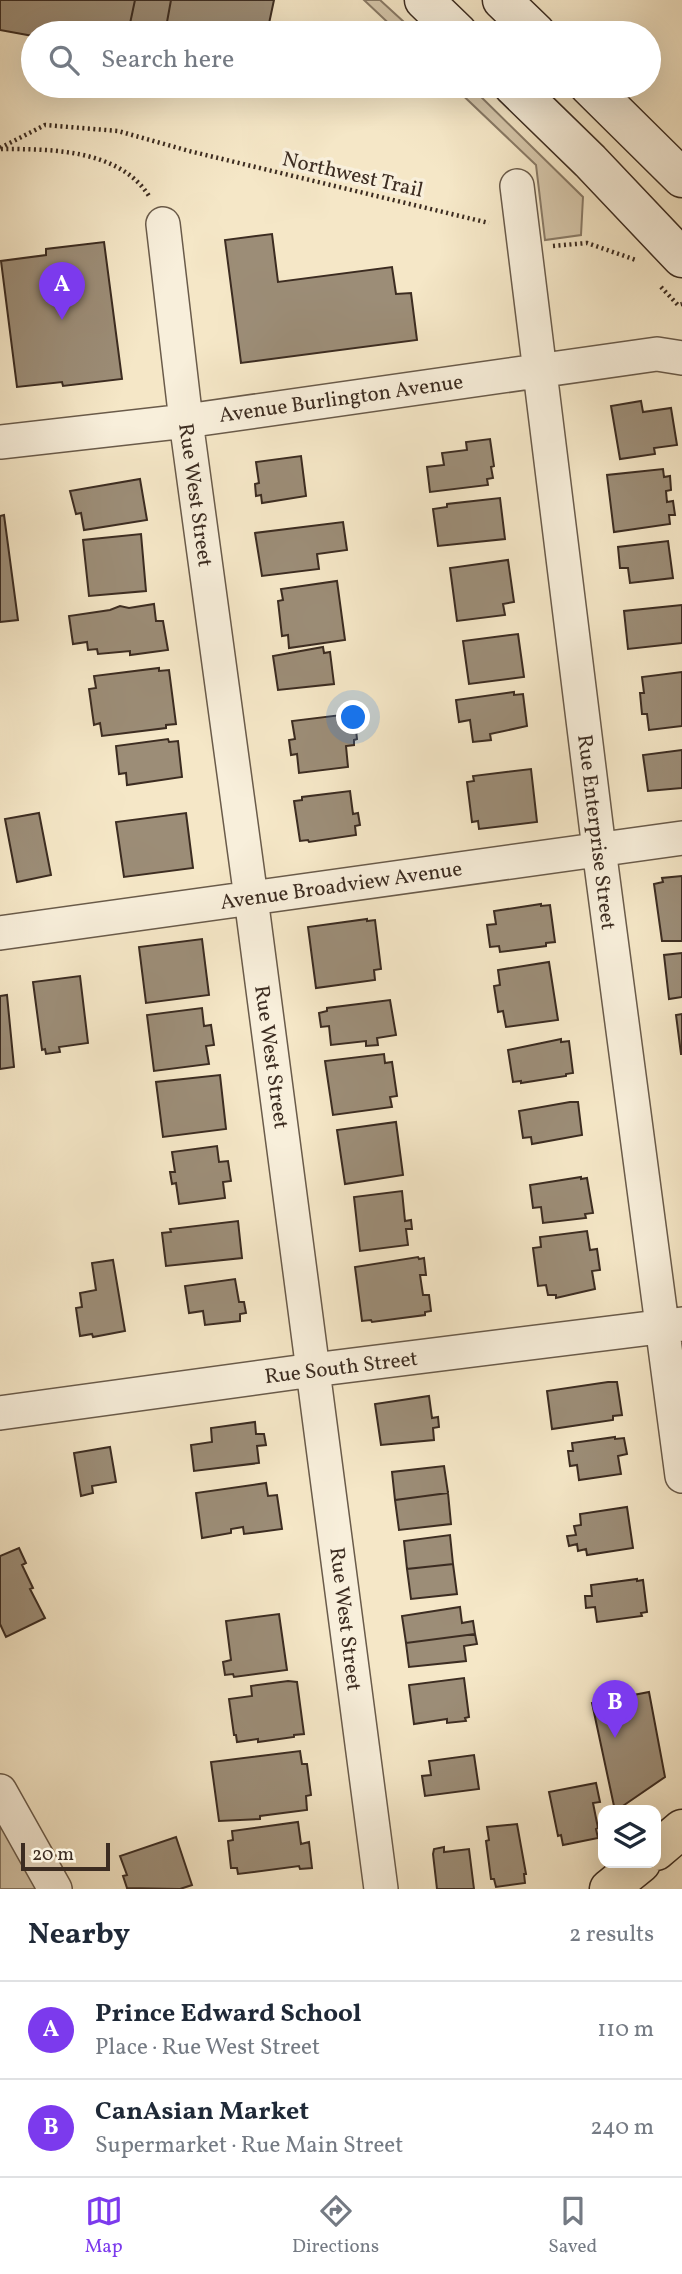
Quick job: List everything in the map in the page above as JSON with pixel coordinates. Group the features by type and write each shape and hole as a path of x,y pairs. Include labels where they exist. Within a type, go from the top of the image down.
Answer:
{"main road":[{"path":"424,0 446,21"},
{"path":"502,0 524,21"},
{"path":"525,98 590,160 668,268"},
{"path":"601,98 682,178"},
{"path":"661,1847 682,1829"},
{"path":"609,1889 635,1868"}],"street":[{"name":"Rue Enterprise Street","path":"517,186 599,849 672,1325 682,1476"},
{"name":"Rue West Street","path":"163,224 186,421 381,1889"},
{"name":"Avenue Burlington Avenue","path":"0,442 186,421 657,354 682,358"},
{"name":"Avenue Broadview Avenue","path":"0,933 682,838"},
{"name":"Rue South Street","path":"0,1413 672,1325"},
{"path":"0,1791 11,1822 55,1889"}],"path":[{"name":"Northwest Trail","path":"0,149 45,125 118,131 189,151 488,222 548,246 587,243 637,261"},
{"path":"0,149 46,149 94,158 126,171 148,193 163,224"},
{"path":"668,268 678,305 682,304"}],"shaded area":[{"path":"364,0 380,0 403,21 386,21"},
{"path":"466,98 482,98 583,197 581,235 545,240 536,165"},
{"path":"0,1815 55,1889 0,1889"}],"building":[{"path":"0,0 135,0 131,21 21,21 21,34 0,30"},
{"path":"135,0 171,0 167,21 131,21"},
{"path":"171,0 274,0 270,21 167,21"},
{"path":"272,234 278,282 392,267 396,294 411,293 417,340 241,363 225,240"},
{"path":"104,242 122,379 63,386 62,382 17,387 1,261 46,255 46,249"},
{"path":"641,401 643,412 671,408 677,445 654,448 655,454 620,459 611,406"},
{"path":"490,439 494,466 491,467 493,478 487,479 488,485 430,492 427,467 444,465 442,453 467,450 466,442"},
{"path":"301,456 306,496 262,503 261,495 256,496 255,484 259,483 256,462"},
{"path":"663,469 664,477 670,476 671,490 666,491 667,502 673,501 675,515 669,515 670,524 614,532 607,475"},
{"path":"140,479 147,520 84,530 81,513 76,514 70,491"},
{"path":"500,498 505,539 438,546 433,509 447,507 447,504"},
{"path":"4,515 18,620 0,622 0,516"},
{"path":"343,522 347,550 317,554 319,569 262,576 255,533"},
{"path":"141,534 146,591 89,596 83,540"},
{"path":"668,541 673,578 630,583 628,568 620,568 618,547"},
{"path":"508,560 514,602 503,604 505,615 457,621 450,568"},
{"path":"337,581 345,640 289,648 288,635 282,636 278,601 283,600 281,589"},
{"path":"154,604 156,621 163,621 168,650 130,655 130,651 98,654 97,649 88,650 87,642 73,644 69,616 120,606 129,608"},
{"path":"682,605 682,643 628,649 624,611"},
{"path":"518,634 524,677 469,684 463,641"},
{"path":"323,647 324,653 330,652 334,684 278,690 273,656"},
{"path":"159,668 159,671 169,670 176,724 166,725 166,728 102,736 100,723 94,725 89,689 96,688 94,676"},
{"path":"682,672 682,726 649,730 647,714 642,714 642,677"},
{"path":"514,692 514,695 523,694 527,726 490,734 491,740 473,742 470,720 459,722 456,700"},
{"path":"341,715 343,727 352,726 353,731 356,730 357,739 354,740 354,745 346,746 348,767 299,773 297,754 291,755 289,740 295,739 292,721"},
{"path":"168,739 169,742 178,741 182,777 127,785 126,773 119,774 116,746"},
{"path":"682,750 682,788 648,791 643,755"},
{"path":"531,769 537,822 479,829 478,821 472,822 467,782 474,781 473,776"},
{"path":"350,791 353,814 358,813 360,825 355,826 356,835 300,841 294,801 302,800 302,797"},
{"path":"39,813 51,875 17,882 5,819"},
{"path":"186,813 193,868 124,877 116,822"},
{"path":"682,876 682,941 662,941 654,884 663,882 662,878"},
{"path":"550,905 555,942 546,943 546,946 500,952 499,946 490,947 487,925 496,924 494,911"},
{"path":"375,920 381,969 374,970 375,980 316,988 308,927"},
{"path":"202,939 209,995 146,1003 139,947"},
{"path":"682,953 682,997 669,999 664,955"},
{"path":"549,962 558,1020 506,1027 503,1011 498,1012 494,986 500,985 498,970"},
{"path":"80,976 88,1043 59,1047 60,1052 46,1054 45,1049 42,1050 33,982"},
{"path":"7,995 14,1067 0,1069 0,996"},
{"path":"390,1000 396,1035 377,1038 378,1045 366,1046 366,1041 331,1045 329,1026 321,1027 319,1013 327,1011 327,1008"},
{"path":"202,1008 204,1026 211,1025 214,1045 206,1046 209,1064 154,1071 147,1015"},
{"path":"682,1014 682,1054 681,1054 676,1015"},
{"path":"561,1039 561,1042 569,1041 573,1073 521,1083 513,1082 508,1050"},
{"path":"384,1054 385,1063 392,1062 397,1096 390,1097 392,1107 333,1115 325,1061"},
{"path":"220,1075 226,1129 163,1137 156,1082"},
{"path":"578,1102 582,1135 532,1144 531,1137 523,1138 519,1111"},
{"path":"396,1122 403,1175 345,1184 337,1130"},
{"path":"217,1146 219,1162 228,1161 231,1181 223,1182 225,1198 179,1204 176,1183 172,1184 170,1172 175,1172 172,1152"},
{"path":"587,1178 593,1213 585,1214 586,1218 543,1223 541,1207 533,1208 530,1185"},
{"path":"402,1191 405,1221 411,1220 412,1229 406,1229 408,1245 360,1251 354,1197"},
{"path":"238,1221 242,1258 166,1266 162,1233 171,1232 170,1229"},
{"path":"587,1231 590,1250 597,1249 600,1270 592,1271 595,1289 556,1298 556,1295 548,1295 546,1285 538,1286 533,1248 541,1247 540,1237"},
{"path":"424,1258 426,1275 420,1275 423,1295 429,1295 431,1311 425,1312 425,1315 362,1321 355,1267"},
{"path":"113,1260 125,1331 93,1337 92,1334 80,1336 76,1308 82,1307 80,1293 96,1290 92,1263"},
{"path":"235,1279 239,1302 244,1302 246,1313 240,1314 240,1321 205,1325 203,1311 189,1313 185,1286"},
{"path":"617,1382 622,1415 613,1416 613,1420 552,1429 547,1391"},
{"path":"429,1396 432,1418 438,1417 439,1427 433,1428 434,1440 381,1445 375,1404"},
{"path":"255,1422 256,1434 264,1434 266,1445 257,1446 259,1463 194,1471 191,1445 212,1442 211,1428"},
{"path":"624,1438 627,1454 618,1456 621,1474 579,1480 577,1465 570,1466 568,1451 573,1451 572,1443"},
{"path":"110,1447 116,1482 92,1486 93,1493 81,1496 74,1453"},
{"path":"444,1466 448,1493 395,1500 392,1472"},
{"path":"266,1483 268,1496 277,1495 282,1529 244,1534 243,1527 231,1529 231,1533 202,1538 196,1493"},
{"path":"448,1493 451,1524 399,1530 395,1500"},
{"path":"627,1507 633,1548 587,1555 586,1549 578,1551 577,1544 569,1546 567,1536 576,1535 574,1526 581,1525 580,1514"},
{"path":"450,1535 453,1564 407,1569 404,1541"},
{"path":"19,1548 26,1563 22,1565 33,1588 30,1589 45,1618 6,1637 0,1624 0,1556"},
{"path":"453,1564 457,1594 411,1599 407,1569"},
{"path":"643,1580 647,1612 641,1613 642,1616 597,1622 595,1607 586,1608 585,1596 592,1596 591,1585"},
{"path":"460,1607 462,1623 473,1621 475,1634 406,1643 402,1616"},
{"path":"279,1614 287,1670 234,1677 233,1674 225,1675 223,1662 231,1660 226,1621"},
{"path":"475,1634 477,1644 464,1646 466,1661 409,1667 406,1643"},
{"path":"464,1678 469,1717 465,1718 466,1721 447,1723 447,1719 414,1724 409,1685"},
{"path":"297,1682 304,1734 258,1742 258,1739 237,1742 229,1699 252,1696 251,1686"},
{"path":"649,1692 665,1777 624,1805 614,1805 592,1703"},
{"path":"300,1751 302,1764 307,1764 311,1795 306,1796 307,1810 260,1816 260,1819 219,1821 211,1762"},
{"path":"474,1755 479,1789 425,1796 422,1776 431,1775 429,1761"},
{"path":"596,1783 600,1802 593,1803 598,1838 563,1845 561,1835 558,1836 549,1792"},
{"path":"298,1822 301,1844 309,1842 312,1868 300,1869 299,1866 238,1874 237,1868 231,1868 228,1841 233,1840 232,1831"},
{"path":"517,1824 526,1874 525,1883 496,1887 494,1879 491,1879 487,1827"},
{"path":"176,1837 192,1885 180,1889 127,1888 123,1876 127,1875 120,1856"},
{"path":"444,1847 444,1852 469,1849 474,1889 437,1889 433,1854 434,1849"}],"place":[{"name":"Prince Edward School","path":"62,320"},
{"name":"CanAsian Market","path":"615,1738"}]}
